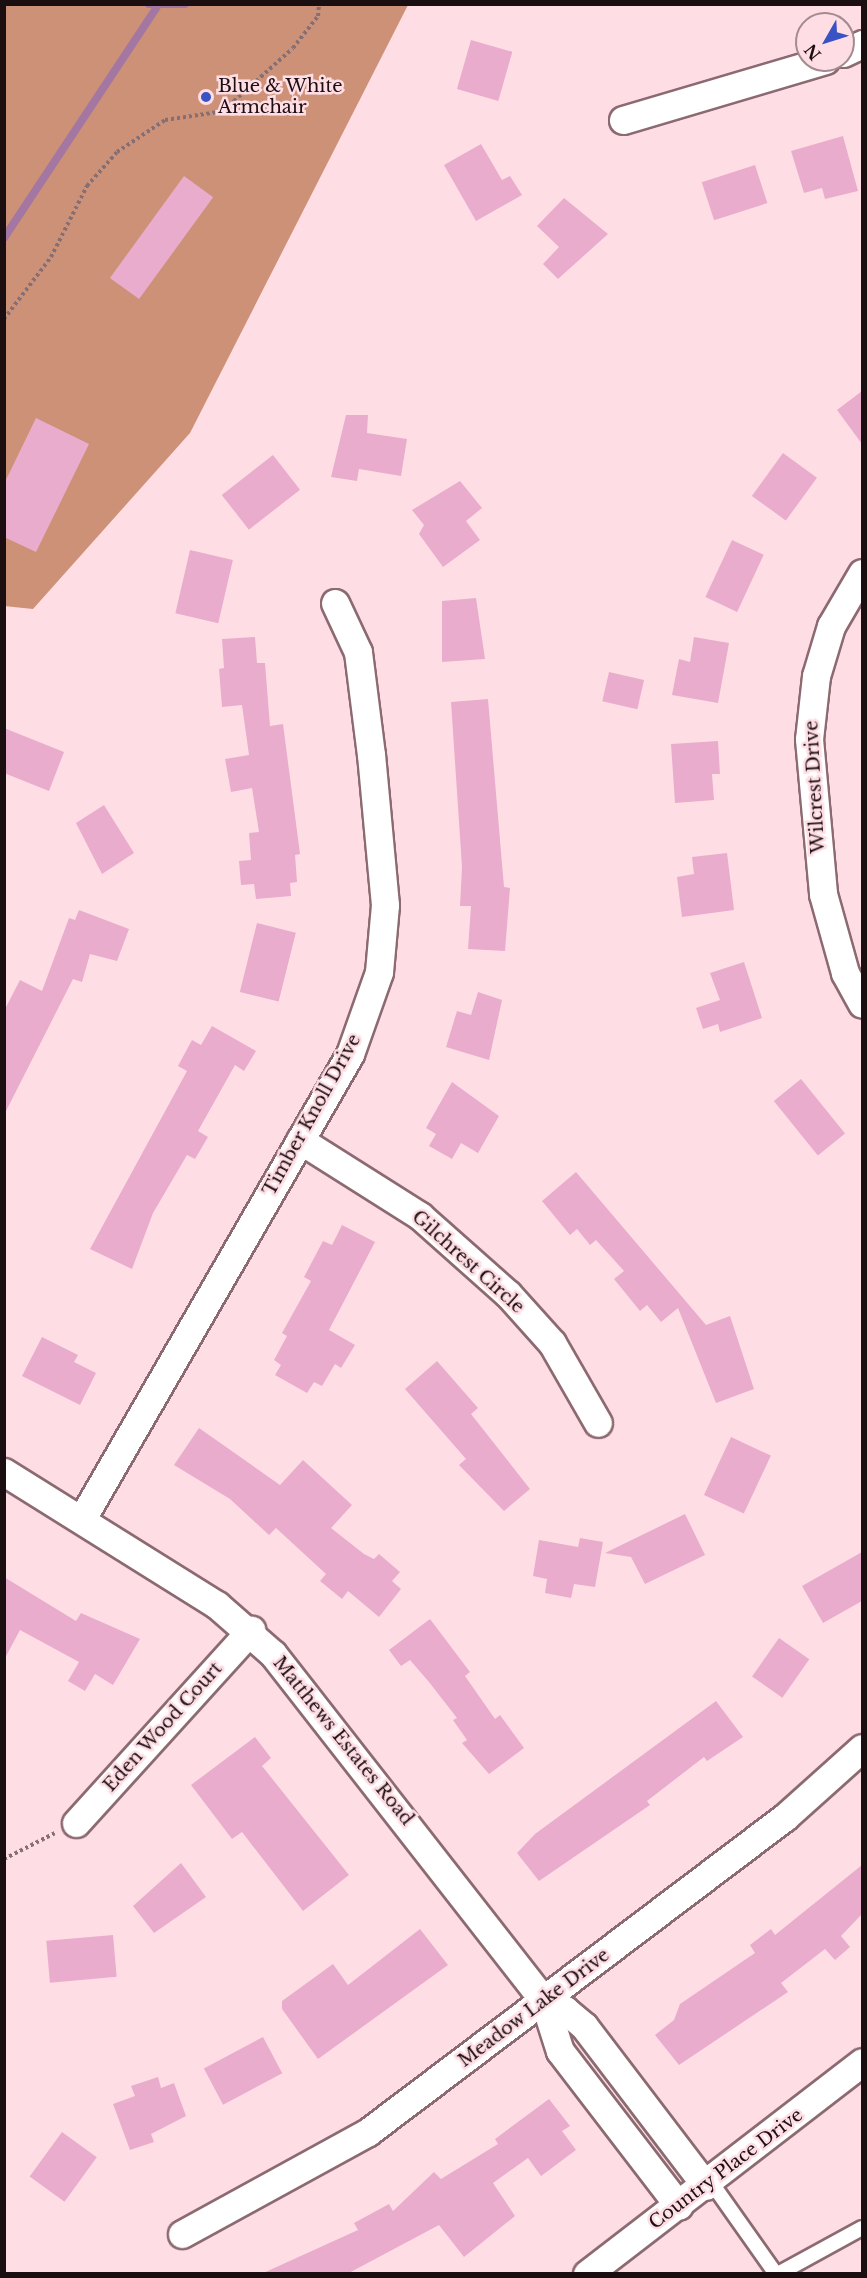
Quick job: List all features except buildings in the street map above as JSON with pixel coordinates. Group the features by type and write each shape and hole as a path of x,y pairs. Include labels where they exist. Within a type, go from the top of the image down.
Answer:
{"street":[{"path":"623,120 795,69"},
{"name":"Wilcrest Drive","path":"862,573 831,626 816,676 809,739 823,894 845,973 862,1004"},
{"name":"Timber Knoll Drive","path":"83,1517 300,1140 363,1024 383,945 385,905 358,652 334,603"},
{"name":"Gilchrest Circle","path":"300,1140 420,1216 508,1294 552,1343 598,1423"},
{"name":"Matthews Estates Road","path":"4,1472 83,1517 251,1630 319,1705 544,2001 560,2050 679,2206"},
{"name":"Eden Wood Court","path":"76,1822 251,1630"},
{"name":"Meadow Lake Drive","path":"182,2234 368,2132 785,1817 862,1748"},
{"name":"Matthews Estates Road","path":"544,2001 584,2026 709,2184"},
{"name":"Country Place Drive","path":"587,2274 709,2184 862,2062"}],"lane":[{"path":"709,2184 777,2274 794,2269 862,2228"}],"path":[{"path":"4,319 51,257 87,186 117,152 165,120 218,112 234,101 293,48 318,16 319,4"},
{"path":"4,1859 76,1822"}],"shaded area":[{"path":"4,5 408,5 190,433 33,609 4,606"}],"waterway":[{"path":"149,4 185,4"},
{"path":"4,238 156,8"}],"place":[{"name":"Blue & White Armchair","path":"206,97"}]}
